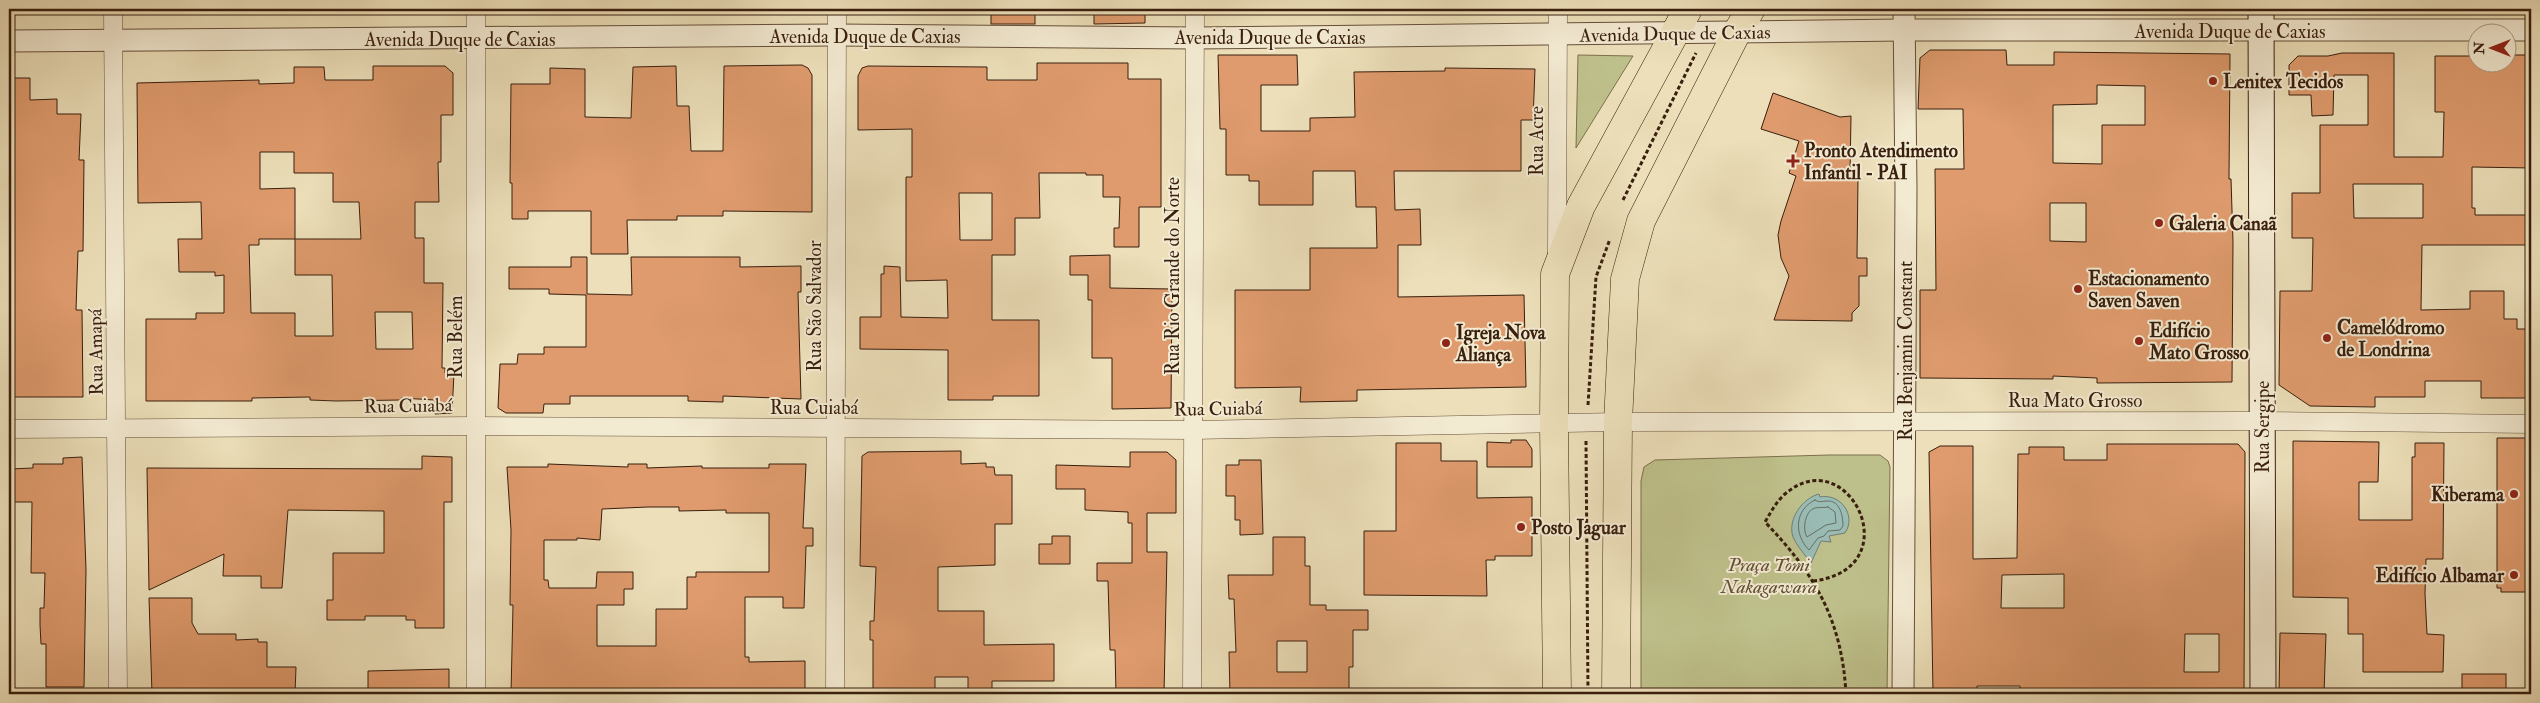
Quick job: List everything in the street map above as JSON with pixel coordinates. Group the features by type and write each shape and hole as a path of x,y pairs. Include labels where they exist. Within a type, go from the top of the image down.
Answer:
{"main road":[{"path":"1557,694 1554,424 1555,274 1581,206 1688,9"},
{"path":"1616,694 1618,422 1625,279 1641,221 1737,32 1751,9"},
{"name":"Rua Sergipe","path":"2261,20 2263,694"}],"street":[{"name":"Rua Amapá","path":"113,9 118,694"},
{"name":"Rua Belém","path":"476,9 476,694"},
{"name":"Rua São Salvador","path":"835,694 836,9"},
{"name":"Rua Rio Grande do Norte","path":"1192,694 1194,9"},
{"name":"Rua Acre","path":"1555,274 1557,257 1558,9"},
{"name":"Rua Benjamin Constant","path":"1903,694 1905,422 1904,9"},
{"name":"Avenida Duque de Caxias","path":"9,40 476,39 836,35 1195,38 1903,30 2261,20 2531,30"},
{"name":"Rua Mato Grosso","path":"1618,422 2261,421 2531,424"},
{"name":"Rua Cuiabá","path":"9,429 476,426 1193,430 1618,422"}],"path":[{"path":"1813,581 1835,576 1852,566 1858,559 1864,540 1861,511 1854,500 1842,489 1824,481 1807,482 1790,490 1776,504 1764,522 1788,546 1823,598 1839,644 1845,670 1846,694"}],"green space":[{"path":"1578,55 1633,56 1576,148"},
{"name":"Praça Tomi Nakagawara","path":"1880,455 1888,461 1890,467 1887,694 1641,694 1641,481 1644,467 1655,460"}],"water":[{"path":"1819,494 1820,497 1834,498 1840,502 1848,513 1849,519 1845,533 1829,536 1831,542 1821,541 1811,563 1793,537 1792,523 1802,505 1813,496"}],"building":[{"path":"991,9 1035,9 1035,24 991,24"},
{"path":"1094,9 1145,9 1145,23 1094,24"},
{"path":"1930,50 2006,50 2007,65 2054,65 2054,52 2230,54 2229,179 2231,179 2233,242 2232,382 2097,383 2097,378 2053,376 2053,379 1920,378 1920,290 1936,290 1935,169 1964,169 1963,109 1918,109 1920,58","holes":["2097,85 2145,86 2145,125 2102,125 2102,164 2053,163 2053,105 2097,104","2050,203 2086,203 2086,242 2050,241"]},
{"path":"2342,53 2394,53 2394,157 2443,157 2444,112 2435,112 2435,56 2468,56 2468,72 2518,72 2518,55 2531,55 2531,168 2472,167 2472,208 2475,208 2475,215 2531,215 2531,245 2422,245 2421,310 2470,309 2470,291 2504,291 2504,319 2517,319 2517,329 2531,329 2531,398 2481,398 2481,381 2425,381 2425,397 2375,397 2375,407 2310,406 2279,385 2280,291 2312,291 2313,238 2292,238 2292,193 2320,193 2320,125 2368,125 2368,75 2334,75 2333,115 2312,116 2311,95 2289,95 2289,65 2298,56 2328,56","holes":["2353,184 2423,184 2423,218 2354,218"]},
{"path":"1218,55 1297,55 1298,85 1261,85 1261,131 1310,131 1310,118 1355,117 1354,72 1445,71 1445,68 1535,69 1533,120 1521,120 1521,171 1394,171 1395,210 1420,209 1421,245 1398,245 1398,297 1524,295 1526,387 1357,390 1357,401 1300,402 1301,387 1235,388 1235,290 1310,290 1310,248 1377,248 1376,207 1356,207 1355,171 1313,171 1313,205 1259,205 1259,181 1249,181 1249,175 1226,175 1226,129 1220,129"},
{"path":"1037,63 1128,63 1128,79 1161,79 1161,207 1139,207 1139,247 1114,247 1114,228 1119,228 1120,197 1103,197 1103,175 1039,173 1040,218 1015,218 1015,255 992,255 992,320 1039,320 1039,396 993,396 993,400 948,400 948,350 860,349 860,317 881,317 881,274 884,274 884,266 900,267 901,317 948,318 947,280 906,281 906,177 912,177 912,129 858,130 858,76 862,68 868,66 987,67 987,80 1037,80","holes":["959,193 992,193 992,240 960,240"]},
{"path":"802,65 808,68 812,75 812,212 723,211 723,216 677,216 677,220 627,220 628,254 591,254 591,211 528,211 528,219 512,219 512,183 510,183 511,84 550,84 550,68 585,69 585,117 631,118 633,67 676,66 677,106 689,106 691,151 723,151 724,66"},
{"path":"373,66 445,66 453,73 453,115 441,115 441,162 438,162 439,202 415,202 415,238 424,238 424,283 443,283 442,368 445,368 445,373 454,373 452,413 435,414 435,400 401,398 401,400 336,401 310,400 310,397 252,398 252,401 146,401 146,319 196,319 196,313 224,313 224,275 215,276 215,272 179,272 178,239 202,239 201,202 138,203 137,83 259,80 259,84 294,83 294,67 324,67 325,80 373,80","holes":["260,152 294,152 294,173 333,173 333,202 359,202 361,239 295,239 295,188 260,189","259,239 295,239 295,275 332,275 333,336 295,336 295,313 251,313 249,245 259,245","375,312 412,312 413,349 376,349"]},
{"path":"9,78 30,78 30,100 57,99 57,114 81,114 79,160 84,160 83,251 78,251 76,310 82,310 83,397 9,397"},
{"path":"1773,93 1840,117 1851,116 1850,173 1858,178 1857,258 1867,258 1867,276 1859,276 1859,306 1852,313 1852,321 1774,320 1789,276 1781,258 1778,235 1796,176 1789,173 1799,141 1761,129"},
{"path":"1110,255 1110,288 1172,289 1171,408 1112,409 1112,358 1092,358 1092,300 1088,300 1088,275 1070,275 1070,256"},
{"path":"571,257 587,257 587,294 632,295 631,257 740,257 740,267 801,266 801,292 798,292 801,399 723,396 723,402 688,401 688,396 570,396 570,404 544,404 543,413 506,413 498,408 500,364 517,364 518,354 544,354 544,347 586,347 586,295 549,294 549,289 509,289 509,267 571,267"},
{"name":"Kiberama","path":"2497,438 2531,438 2531,592 2501,592 2501,588 2497,588"},
{"path":"1511,440 1526,440 1532,449 1532,467 1487,467 1487,442 1511,443"},
{"path":"2293,441 2379,442 2378,482 2359,482 2359,520 2412,520 2412,457 2415,457 2415,443 2444,443 2443,559 2426,559 2425,594 2427,634 2444,635 2443,672 2363,672 2363,634 2348,634 2348,598 2293,597"},
{"path":"1396,443 1441,443 1441,461 1477,461 1477,498 1532,497 1532,556 1495,556 1495,560 1486,560 1487,596 1364,595 1364,531 1396,531"},
{"path":"2107,444 2238,444 2245,452 2244,694 2020,694 2020,686 1977,686 1977,694 1933,694 1929,452 1940,446 1973,446 1973,559 2017,558 2018,454 2029,454 2029,447 2064,447 2064,460 2107,460","holes":["2064,574 2064,608 2001,608 2002,575","2185,634 2219,634 2219,672 2184,672"]},
{"path":"961,451 961,464 986,463 986,467 994,467 995,475 1012,475 1012,524 995,524 995,565 938,567 938,611 984,611 984,645 1054,644 1054,681 992,681 992,694 968,694 968,677 935,677 935,694 873,694 873,640 870,640 870,621 874,621 876,567 860,566 862,456 868,452"},
{"path":"1130,452 1167,452 1176,460 1176,513 1147,513 1147,552 1167,552 1164,694 1116,694 1115,650 1110,650 1108,581 1097,581 1097,563 1132,563 1132,523 1128,523 1128,512 1085,510 1085,489 1056,489 1056,465 1130,467"},
{"path":"422,456 452,457 452,502 444,502 444,628 415,628 415,620 406,620 406,616 365,616 365,620 327,620 327,600 333,600 333,553 384,553 384,511 288,510 282,588 261,588 261,576 223,576 224,554 149,590 147,468 422,469"},
{"path":"82,457 86,570 84,687 46,687 46,644 41,644 40,625 40,608 44,608 45,573 31,573 32,502 9,502 9,469 33,468 33,464 63,464 63,458"},
{"path":"1239,460 1261,460 1263,534 1240,535 1240,520 1235,520 1235,496 1226,496 1226,465 1239,465"},
{"path":"548,464 628,467 628,464 647,464 647,468 702,466 702,468 769,468 769,464 806,464 803,528 813,528 813,546 806,546 804,608 783,608 783,597 745,597 745,657 749,657 749,662 805,661 805,694 511,694 513,605 510,605 511,530 507,467 548,467","holes":["679,507 679,511 726,510 726,513 769,513 769,572 696,572 696,577 687,577 687,609 656,609 656,646 597,646 597,605 624,605 624,589 633,589 633,572 597,572 596,588 549,588 548,580 544,580 544,540 577,540 577,538 600,540 602,509"]},
{"path":"1052,536 1070,536 1070,564 1039,564 1039,544 1052,544"},
{"path":"1273,537 1305,537 1305,566 1310,566 1310,605 1326,605 1326,610 1368,610 1368,630 1353,630 1353,667 1349,667 1349,694 1334,694 1334,690 1283,690 1283,694 1230,694 1229,652 1236,652 1234,599 1229,599 1228,575 1273,575","holes":["1277,641 1307,641 1307,672 1277,672"]},
{"path":"149,598 192,598 192,623 198,634 236,634 236,640 258,639 258,642 267,642 267,667 296,667 295,694 152,694"},
{"path":"2280,633 2326,634 2324,694 2279,694"},
{"path":"449,669 449,694 368,694 368,671"},
{"path":"2462,674 2506,674 2506,694 2462,694"}],"place":[{"name":"Lenitex Tecidos","path":"2213,81"},
{"name":"Pronto Atendimento Infantil - PAI","path":"1793,161"},
{"name":"Galeria Canaã","path":"2159,223"},
{"name":"Estacionamento Saven Saven","path":"2078,289"},
{"name":"Camelódromo de Londrina","path":"2327,338"},
{"name":"Edifício Mato Grosso","path":"2139,341"},
{"name":"Igreja Nova Aliança","path":"1446,343"},
{"name":"Kiberama","path":"2514,494"},
{"name":"Posto Jaguar","path":"1521,527"},
{"name":"Edifício Albamar","path":"2514,575"}]}
